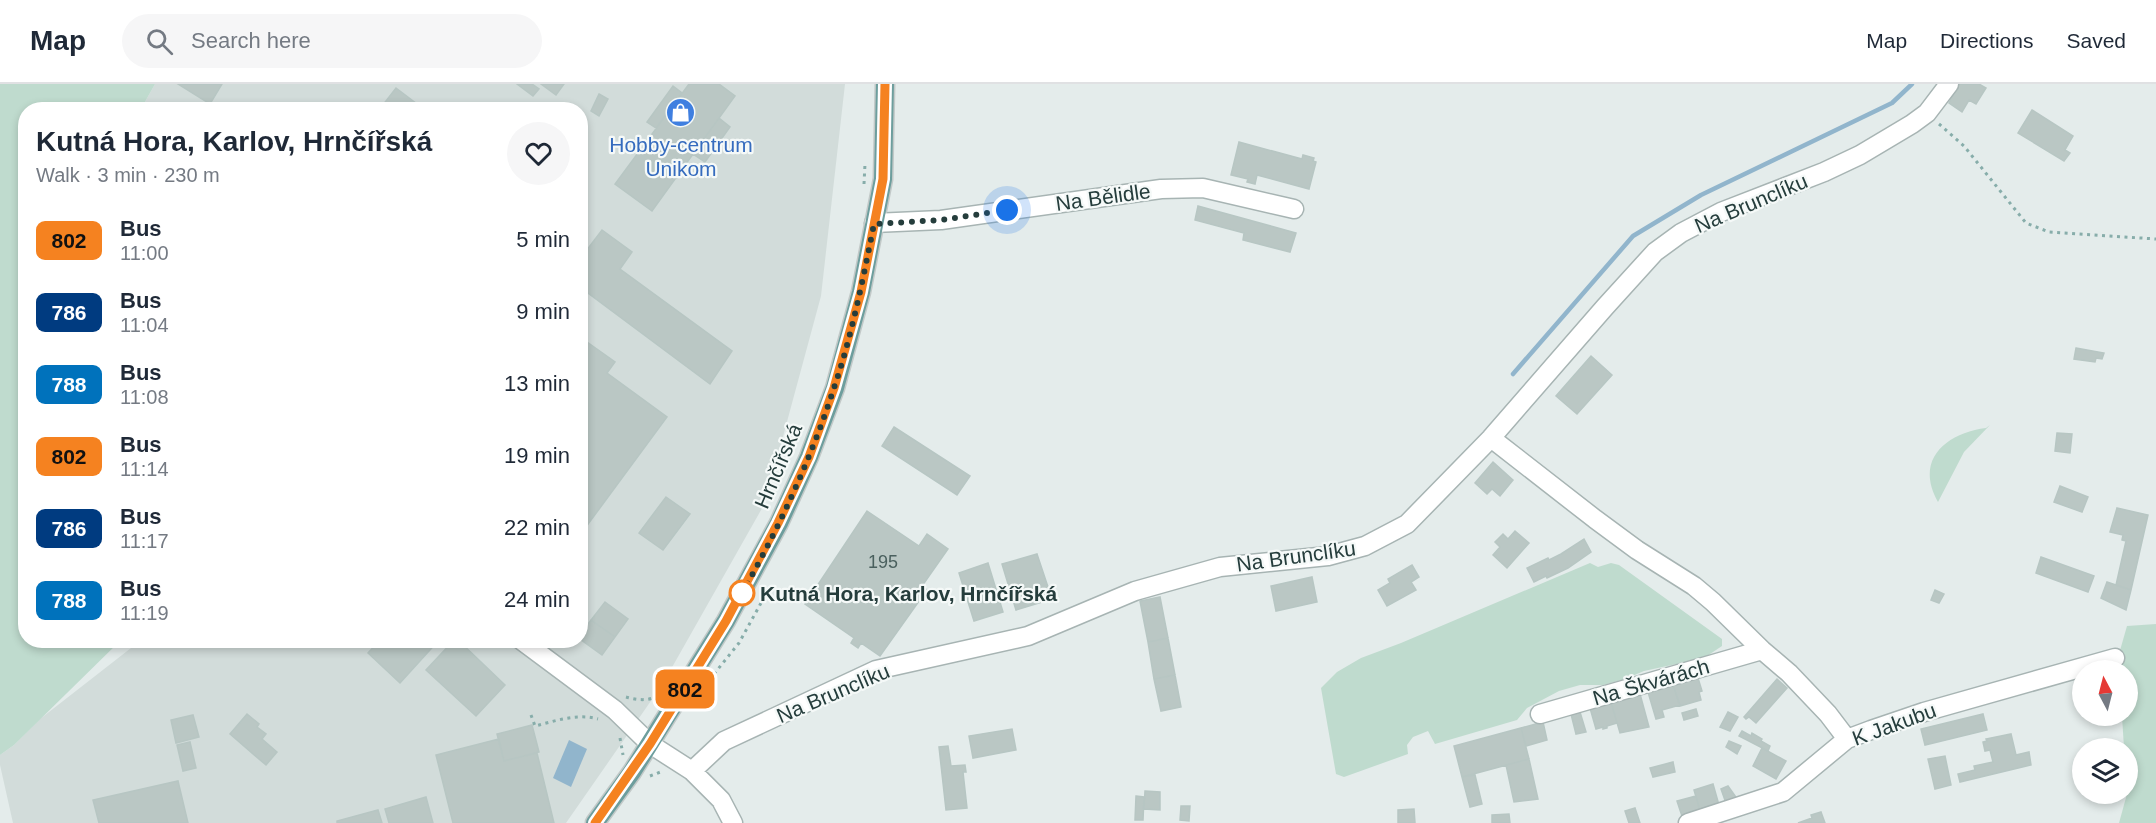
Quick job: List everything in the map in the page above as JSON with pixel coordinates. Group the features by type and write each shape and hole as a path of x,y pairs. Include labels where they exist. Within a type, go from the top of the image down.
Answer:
{"main road":[{"name":"Hrnčířská","path":"595,823 650,744 726,621 783,515 809,457 838,377 861,292 883,179 885,84"}],"street":[{"name":"Na Brunclíku","path":"687,768 724,741 876,670 1028,636 1134,591 1220,567 1328,556 1365,546 1407,524 1491,438 1647,260 1681,233 1721,212 1833,168 1904,129 1927,113 1949,84"},
{"name":"Na Bělidle","path":"874,224 941,220 1161,189 1203,188 1294,208"},
{"path":"1491,438 1637,550 1694,586 1789,673 1828,714 1847,739"},
{"path":"532,648 615,710 650,744 687,768 722,800 733,823"},
{"name":"Na Škvárách","path":"1540,714 1762,650"},
{"name":"K Jakubu","path":"1688,823 1783,792 1847,739 1924,712 2115,658"}],"path":[{"path":"1927,113 1964,146 2026,224 2049,232 2156,238"},
{"path":"863,189 866,154"},
{"path":"709,680 739,643 761,603"},
{"path":"617,694 636,700 656,697 663,691"},
{"path":"531,715 535,726 586,716 605,722"},
{"path":"619,736 623,756 620,761"},
{"path":"645,781 657,772 674,774 687,768"}],"shaded area":[{"path":"155,84 845,84 821,296 765,503 662,685 566,823 13,823 0,765 0,755 14,745 40,719 131,648 588,648 588,102 145,102"}],"green space":[{"path":"0,84 155,84 145,102 18,102 18,648 113,648 14,745 0,755"},
{"path":"1990,425 1964,452 1938,502 1930,473 1932,461 1938,451 1958,436"},
{"path":"1590,563 1598,567 1611,563 1619,565 1722,639 1722,646 1704,658 1644,671 1603,685 1580,685 1559,691 1527,708 1517,720 1435,744 1428,731 1413,737 1407,745 1408,754 1344,777 1336,774 1321,688 1337,672 1361,658"},
{"path":"2156,624 2156,823 2119,823 2124,804 2138,804 2138,738 2123,738 2123,726 2138,726 2138,660 2119,660 2127,626"}],"water":[{"path":"569,740 587,749 571,787 553,778"}],"building":[{"path":"178,84 222,84 211,102 207,102"},
{"path":"517,84 532,84 539,89 533,96"},
{"path":"541,84 564,84 556,95"},
{"path":"689,84 719,84 735,96 652,211 615,184"},
{"path":"1959,84 1979,84 1986,88 1976,104 1969,100 1962,112 1949,103"},
{"path":"673,86 682,93 656,128 647,122"},
{"path":"396,88 414,102 385,102"},
{"path":"599,94 608,99 599,116 591,111"},
{"path":"2032,110 2073,136 2065,150 2070,153 2064,161 2018,133"},
{"path":"719,118 730,127 705,162 693,154"},
{"path":"1239,142 1302,159 1303,155 1314,158 1313,161 1316,162 1309,189 1257,175 1255,184 1247,182 1248,179 1231,175"},
{"path":"1198,206 1296,233 1290,252 1243,240 1244,233 1195,220"},
{"path":"602,230 632,252 620,269 732,351 710,384 588,293 588,248"},
{"path":"588,343 615,362 607,373 667,417 588,524"},
{"path":"2076,348 2104,353 2102,359 2096,358 2095,362 2074,359"},
{"path":"1591,356 1612,375 1577,414 1556,396"},
{"path":"894,427 970,476 957,495 882,446"},
{"path":"2057,433 2072,434 2070,453 2055,451"},
{"path":"1493,462 1513,480 1500,496 1492,489 1487,494 1475,483"},
{"path":"2060,486 2088,497 2082,512 2054,502"},
{"path":"666,497 690,514 663,550 639,533"},
{"path":"2117,508 2148,515 2131,590 2116,585 2126,541 2122,540 2123,535 2110,532"},
{"path":"867,511 919,546 927,534 948,549 922,586 927,590 880,656 861,643 858,648 851,643 854,638 805,604"},
{"path":"1515,531 1529,543 1507,568 1493,555 1500,547 1495,542 1503,534 1508,539"},
{"path":"1584,539 1591,552 1568,568 1534,582 1527,568 1561,554"},
{"path":"1037,554 1052,599 1016,610 1002,564"},
{"path":"2041,557 2094,576 2088,592 2036,573"},
{"path":"988,563 1003,612 974,621 959,573"},
{"path":"1412,565 1419,577 1411,582 1416,590 1387,606 1378,590 1390,583 1388,579"},
{"path":"1312,577 1317,602 1276,611 1271,586"},
{"path":"2107,582 2131,590 2126,610 2101,598"},
{"path":"1935,590 1944,594 1939,603 1931,600"},
{"path":"1160,597 1168,638 1148,642 1140,601"},
{"path":"605,602 628,619 615,637 591,620"},
{"path":"591,620 615,637 602,655 588,645 588,624"},
{"path":"1168,638 1175,675 1154,679 1148,642"},
{"path":"373,648 432,648 400,683 368,653"},
{"path":"447,648 466,648 505,685 476,716 426,670"},
{"path":"1175,675 1181,707 1161,711 1154,679"},
{"path":"1698,678 1702,691 1699,692 1701,700 1680,706 1673,685"},
{"path":"1777,679 1787,688 1756,723 1749,717 1746,719 1744,717"},
{"path":"1673,685 1680,705 1662,710 1664,717 1656,719 1648,692"},
{"path":"1640,694 1649,727 1620,733 1611,702"},
{"path":"1611,702 1617,723 1607,728 1596,729 1590,708"},
{"path":"1696,709 1698,716 1684,720 1682,713"},
{"path":"1580,712 1586,732 1576,734 1571,714"},
{"path":"1728,712 1738,717 1730,731 1720,727"},
{"path":"247,714 259,724 257,727 266,734 262,739 277,752 266,765 230,734"},
{"path":"1983,714 1987,730 1925,745 1921,729"},
{"path":"193,715 199,737 176,743 171,720"},
{"path":"1543,722 1547,740 1526,746 1521,728"},
{"path":"532,725 539,752 504,761 497,734"},
{"path":"1521,728 1529,759 1462,777 1454,746"},
{"path":"1012,729 1016,750 973,758 969,736"},
{"path":"1742,731 1751,736 1752,733 1762,739 1761,741 1770,746 1768,751 1739,736"},
{"path":"2011,734 2016,755 2029,752 2031,765 1960,782 1958,774 1975,770 1974,766 1993,762 1990,750 1985,751 1983,742 1987,741 1986,739"},
{"path":"499,739 504,761 537,753 554,823 453,823 436,755"},
{"path":"1729,741 1741,746 1737,754 1726,747"},
{"path":"190,742 196,768 183,771 177,745"},
{"path":"948,746 951,766 965,765 966,772 963,772 967,808 946,810 939,747"},
{"path":"1762,748 1786,761 1776,779 1753,766"},
{"path":"1945,756 1951,785 1935,789 1928,759"},
{"path":"1529,759 1538,799 1514,802 1506,765"},
{"path":"1673,762 1675,772 1653,777 1650,768"},
{"path":"1475,775 1482,804 1470,807 1462,777"},
{"path":"178,781 188,823 99,823 93,800"},
{"path":"1713,784 1719,805 1700,811 1694,790"},
{"path":"1728,786 1738,800 1726,803 1721,789"},
{"path":"1145,791 1160,792 1160,810 1144,809"},
{"path":"1136,796 1144,797 1143,820 1135,820"},
{"path":"1696,796 1700,811 1682,816 1677,801"},
{"path":"426,797 433,823 389,823 385,809"},
{"path":"1181,806 1190,806 1189,821 1180,820"},
{"path":"1635,808 1640,823 1629,823 1625,811"},
{"path":"1414,809 1415,823 1398,823 1398,810"},
{"path":"378,810 382,823 337,823 337,821"},
{"path":"1821,812 1825,823 1798,823 1812,818 1811,815"},
{"path":"1509,814 1510,823 1492,823 1492,815"}],"waterway":[{"path":"1513,374 1633,236 1701,195 1892,103 1912,84"}],"bus line":[{"name":"802","path":"595,823 632,772 726,621 753,573 809,457 834,388 861,292 883,179 885,84"}],"place":[{"name":"Hobby-centrum Unikom","path":"681,113"},
{"name":"Kutná Hora, Karlov, Hrnčířská","path":"742,593"}],"route":[{"path":"742,593 809,457 834,388 861,292 874,224 941,220 1007,210"}]}
